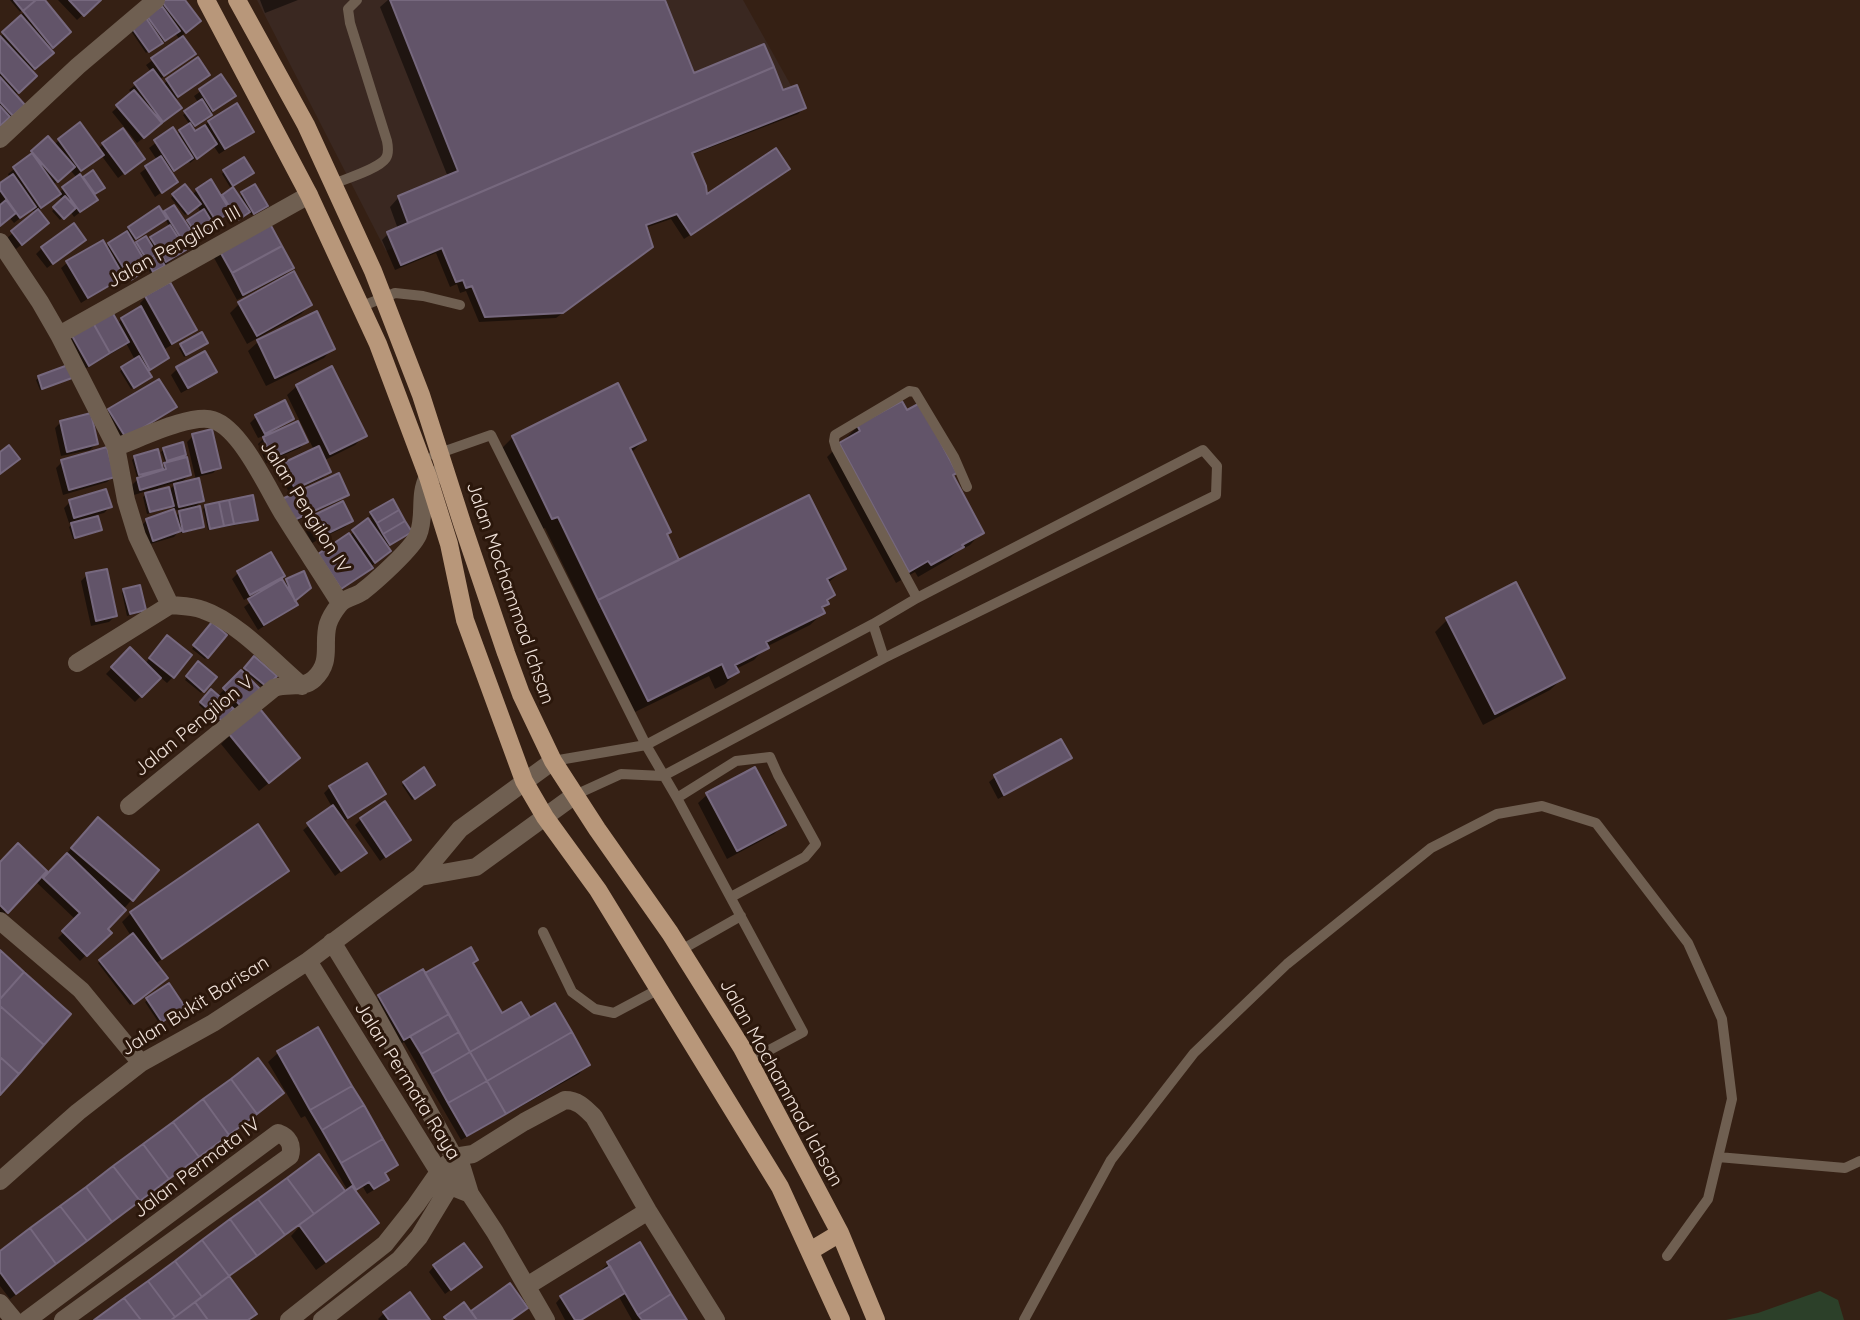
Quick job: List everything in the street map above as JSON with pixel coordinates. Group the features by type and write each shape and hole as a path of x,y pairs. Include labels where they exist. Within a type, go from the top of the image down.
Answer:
{"main road":[{"path":"206,0 309,195 378,344 428,477 449,544 464,620 524,780 545,817 598,890 780,1187 839,1319"},
{"name":"Jalan Mochammad Ichsan","path":"237,0 306,125 383,297 421,394 509,663 553,761 681,950 749,1061 840,1233 876,1320"},
{"path":"309,195 333,184"},
{"path":"810,1251 840,1233"}],"street":[{"path":"0,139 78,65 156,0"},
{"name":"Jalan Pengilon III","path":"59,335 309,195"},
{"path":"0,242 59,335 116,447 126,500 137,536 170,605"},
{"name":"Jalan Pengilon IV","path":"116,447 188,420 211,419 222,425 235,437 251,459 282,514 340,603"},
{"path":"77,663 170,605 200,608 236,629 302,686 313,680 323,667 327,653 327,625 340,603 361,593 407,552 418,536 422,522 424,486 428,477 446,471"},
{"name":"Jalan Pengilon V","path":"129,806 274,688 280,685 302,686"},
{"name":"Jalan Bukit Barisan","path":"0,1181 78,1112 141,1063 213,1023 308,961 420,877 460,830 553,761"},
{"name":"Jalan Bukit Barisan","path":"420,877 476,867 575,795"},
{"path":"0,921 81,990 141,1063"},
{"name":"Jalan Permata Raya","path":"332,942 463,1160 470,1194"},
{"name":"Jalan Permata Raya","path":"308,961 445,1179 470,1194"},
{"path":"289,1320 385,1244 416,1205 463,1160 524,1122 565,1100 573,1100 583,1105 594,1117 648,1211 716,1320"},
{"name":"Jalan Permata IV","path":"27,1320 278,1133 291,1142 290,1156 63,1320"},
{"path":"322,1320 400,1259 419,1237 445,1179"},
{"path":"470,1194 546,1320"},
{"path":"527,1286 648,1211"},
{"path":"153,1227 164,1247"},
{"path":"385,1244 400,1259"},
{"path":"0,1303 14,1320"}],"lane":[{"path":"333,184 376,166 385,160 387,155 387,141 350,23 348,9 357,0"},
{"path":"360,307 395,293 423,296 460,305"},
{"path":"917,597 836,448 835,435 909,391 915,392 954,457 967,487"},
{"path":"421,459 491,435 646,745 803,1032 749,1061"},
{"path":"553,761 646,745 873,624 917,597 1203,450 1217,466 1216,495 884,658 663,776 621,774 575,795"},
{"path":"873,624 884,658"},
{"path":"677,798 736,761 770,757 816,844 805,857 731,897"},
{"path":"1024,1320 1111,1160 1194,1053 1286,964 1431,848 1497,814 1542,806 1596,823 1688,943 1722,1019 1732,1099 1708,1199 1667,1256"},
{"path":"681,950 741,916"},
{"path":"543,932 572,992 595,1009 614,1013 659,989"},
{"path":"1718,1157 1845,1168 1860,1161"}],"shaded area":[{"path":"257,0 743,0 794,91 482,207 386,251"}],"green space":[{"path":"1820,1291 1838,1300 1844,1320 1726,1320 1758,1313"}],"building":[{"path":"14,0 36,0 23,11"},
{"path":"36,0 45,0 71,32 53,48 23,11"},
{"path":"69,0 101,0 84,16"},
{"path":"185,0 201,21 186,33 162,2"},
{"path":"390,0 665,0 694,73 764,44 774,67 408,223 398,196 458,171"},
{"path":"162,6 180,31 165,41 147,16"},
{"path":"21,15 54,53 35,69 2,32"},
{"path":"146,18 163,43 149,52 132,28"},
{"path":"0,36 37,76 19,93 0,72"},
{"path":"183,36 196,54 164,76 151,58"},
{"path":"198,57 210,75 178,97 166,79"},
{"path":"774,67 783,90 797,85 806,108 692,153 707,194 776,148 790,169 691,235 677,214 646,225 653,247 563,313 485,317 472,286 466,288 463,280 456,282 442,248 401,265 387,232"},
{"path":"153,69 182,108 163,122 134,83"},
{"path":"221,74 236,96 213,111 199,89"},
{"path":"0,77 25,105 13,116 0,102"},
{"path":"134,90 162,123 144,138 116,105"},
{"path":"202,99 212,115 195,126 184,111"},
{"path":"237,103 254,132 225,149 208,121"},
{"path":"0,106 10,117 0,126"},
{"path":"80,122 104,155 81,171 58,139"},
{"path":"190,123 195,131 205,125 217,144 197,159 179,130"},
{"path":"173,127 193,158 174,171 154,140"},
{"path":"123,128 145,159 125,174 102,143"},
{"path":"48,136 75,167 58,182 31,151"},
{"path":"32,153 61,194 41,208 13,167"},
{"path":"161,156 178,182 162,193 145,166"},
{"path":"244,157 254,173 233,186 223,170"},
{"path":"93,170 105,188 95,194 83,177"},
{"path":"13,174 36,207 20,218 0,190 0,183"},
{"path":"80,174 98,200 80,212 62,187"},
{"path":"211,179 231,212 216,221 196,189"},
{"path":"185,184 201,204 188,214 172,194"},
{"path":"255,184 268,206 254,214 241,192"},
{"path":"233,187 250,212 238,220 222,195"},
{"path":"65,196 76,208 64,219 53,207"},
{"path":"6,200 16,213 0,226 0,205"},
{"path":"174,205 198,241 187,248 164,211"},
{"path":"159,206 167,219 136,239 128,227"},
{"path":"38,209 49,223 22,245 11,231"},
{"path":"204,209 215,227 199,238 187,220"},
{"path":"269,222 282,246 232,273 218,248"},
{"path":"74,223 86,240 53,264 41,247"},
{"path":"170,225 186,250 166,262 150,237"},
{"path":"127,231 149,268 131,280 108,243"},
{"path":"146,236 157,254 147,260 136,242"},
{"path":"103,240 124,277 88,298 66,261"},
{"path":"282,246 294,268 243,295 232,273"},
{"path":"159,255 165,266 153,272 148,262"},
{"path":"294,271 312,305 257,336 238,302"},
{"path":"170,282 197,330 172,344 145,296"},
{"path":"141,306 169,358 150,370 121,318"},
{"path":"111,310 129,342 110,353 92,321"},
{"path":"317,311 335,349 275,378 257,340"},
{"path":"92,321 110,353 89,366 71,334"},
{"path":"202,332 208,343 186,355 180,344"},
{"path":"205,351 217,372 188,388 176,367"},
{"path":"139,356 152,377 134,388 121,367"},
{"path":"68,365 72,378 42,389 38,376"},
{"path":"332,366 367,436 330,454 296,385"},
{"path":"159,379 177,407 126,438 108,409"},
{"path":"618,383 646,440 630,448 671,532 667,534 679,560 598,600 558,517 552,519 512,436"},
{"path":"285,400 294,419 265,434 255,415"},
{"path":"902,401 907,410 920,403 957,473 953,475 984,533 931,565 928,561 909,572 839,443 860,431 857,425"},
{"path":"91,413 98,444 67,452 60,421"},
{"path":"298,421 308,442 272,458 263,437"},
{"path":"212,429 221,468 202,473 192,434"},
{"path":"183,442 186,455 167,461 163,448"},
{"path":"9,445 20,459 0,474 0,452"},
{"path":"319,446 331,472 295,489 283,463"},
{"path":"107,447 115,477 69,490 61,460"},
{"path":"158,449 163,469 139,475 134,456"},
{"path":"187,457 191,475 140,490 137,478 166,469 164,463"},
{"path":"339,473 349,495 292,521 282,499"},
{"path":"199,478 204,501 179,507 174,484"},
{"path":"169,487 174,506 150,512 145,493"},
{"path":"106,489 112,507 74,518 69,500"},
{"path":"253,495 258,520 234,524 229,500"},
{"path":"809,495 846,569 827,579 835,595 827,600 829,604 822,607 825,613 766,642 769,648 735,665 739,672 728,678 722,664 648,701 598,600"},
{"path":"393,499 399,510 377,523 370,512"},
{"path":"229,500 234,524 224,526 219,502"},
{"path":"343,501 353,521 318,538 308,518"},
{"path":"219,502 224,526 210,529 205,505"},
{"path":"200,506 204,527 183,532 179,511"},
{"path":"174,509 181,531 153,541 146,519"},
{"path":"399,510 405,521 383,534 377,523"},
{"path":"98,516 102,530 75,538 71,523"},
{"path":"368,518 391,551 375,563 352,530"},
{"path":"405,521 412,532 390,545 383,534"},
{"path":"349,533 373,568 341,589 318,554"},
{"path":"271,552 285,576 250,595 237,571"},
{"path":"107,569 117,616 96,621 86,573"},
{"path":"304,571 311,588 295,601 286,579"},
{"path":"282,579 298,605 264,625 248,599"},
{"path":"1516,582 1565,678 1495,714 1446,618"},
{"path":"140,585 146,610 130,614 123,589"},
{"path":"212,622 227,635 208,658 193,645"},
{"path":"167,635 192,655 174,678 149,658"},
{"path":"130,647 161,678 142,697 111,667"},
{"path":"254,656 277,676 267,687 244,668"},
{"path":"198,661 217,677 204,692 186,676"},
{"path":"241,670 260,689 242,707 223,688"},
{"path":"211,689 234,709 223,722 200,702"},
{"path":"260,709 300,758 269,783 229,734"},
{"path":"1061,739 1072,758 1004,795 994,775"},
{"path":"367,763 386,794 348,818 329,786"},
{"path":"424,767 435,785 415,799 403,782"},
{"path":"755,767 786,825 737,851 706,793"},
{"path":"385,801 411,840 386,857 360,818"},
{"path":"333,805 367,853 341,871 307,823"},
{"path":"98,817 159,870 133,901 71,848"},
{"path":"258,824 289,871 162,959 130,912"},
{"path":"18,843 47,871 8,913 0,905 0,862"},
{"path":"67,853 126,910 108,929 112,933 87,956 62,931 80,913 43,878"},
{"path":"133,933 168,978 134,1004 99,960"},
{"path":"471,947 478,960 473,963 502,1013 521,1002 530,1017 470,1052 425,973"},
{"path":"0,950 24,972 0,999"},
{"path":"423,969 449,1014 404,1040 378,995"},
{"path":"24,972 71,1014 44,1045 0,1006 0,999"},
{"path":"169,983 185,1007 162,1022 146,998"},
{"path":"555,1003 572,1032 487,1081 470,1052"},
{"path":"0,1006 44,1045 19,1074 0,1057"},
{"path":"449,1014 459,1032 421,1054 410,1036"},
{"path":"318,1027 352,1086 310,1110 277,1051"},
{"path":"459,1032 470,1052 432,1074 421,1054"},
{"path":"572,1032 590,1065 506,1114 487,1081"},
{"path":"470,1052 487,1081 448,1103 432,1074"},
{"path":"0,1057 19,1074 0,1095"},
{"path":"258,1058 284,1093 257,1114 231,1079"},
{"path":"231,1079 257,1114 229,1135 203,1099"},
{"path":"487,1081 506,1114 467,1136 448,1103"},
{"path":"352,1086 364,1105 322,1130 310,1110"},
{"path":"203,1099 229,1135 199,1157 173,1122"},
{"path":"364,1105 383,1139 341,1163 322,1130"},
{"path":"173,1122 199,1157 169,1179 143,1144"},
{"path":"383,1139 398,1165 385,1173 389,1180 374,1189 369,1182 356,1190 341,1163"},
{"path":"143,1144 169,1179 140,1201 113,1166"},
{"path":"319,1154 345,1191 314,1214 287,1178"},
{"path":"113,1166 140,1201 112,1222 86,1187"},
{"path":"287,1178 314,1214 285,1235 258,1199"},
{"path":"352,1186 379,1223 326,1262 299,1225"},
{"path":"86,1187 112,1222 87,1241 60,1206"},
{"path":"258,1199 285,1235 257,1256 230,1219"},
{"path":"60,1206 87,1241 56,1264 30,1228"},
{"path":"230,1219 257,1256 229,1276 202,1240"},
{"path":"30,1228 56,1264 16,1294 0,1272 0,1251"},
{"path":"202,1240 229,1276 202,1297 175,1261"},
{"path":"640,1242 671,1294 638,1315 607,1262"},
{"path":"464,1243 482,1267 451,1290 433,1265"},
{"path":"175,1261 202,1297 175,1317 148,1281"},
{"path":"610,1266 625,1293 581,1320 575,1320 560,1296"},
{"path":"229,1276 257,1314 248,1320 208,1320 195,1302"},
{"path":"148,1281 175,1317 171,1320 141,1320 124,1298"},
{"path":"510,1283 528,1308 511,1320 477,1320 471,1311"},
{"path":"410,1292 430,1320 389,1320 383,1312"},
{"path":"671,1294 687,1320 642,1320 638,1315"},
{"path":"124,1298 141,1320 94,1320"},
{"path":"195,1302 208,1320 171,1320"},
{"path":"464,1302 477,1320 447,1320 444,1317"}]}
